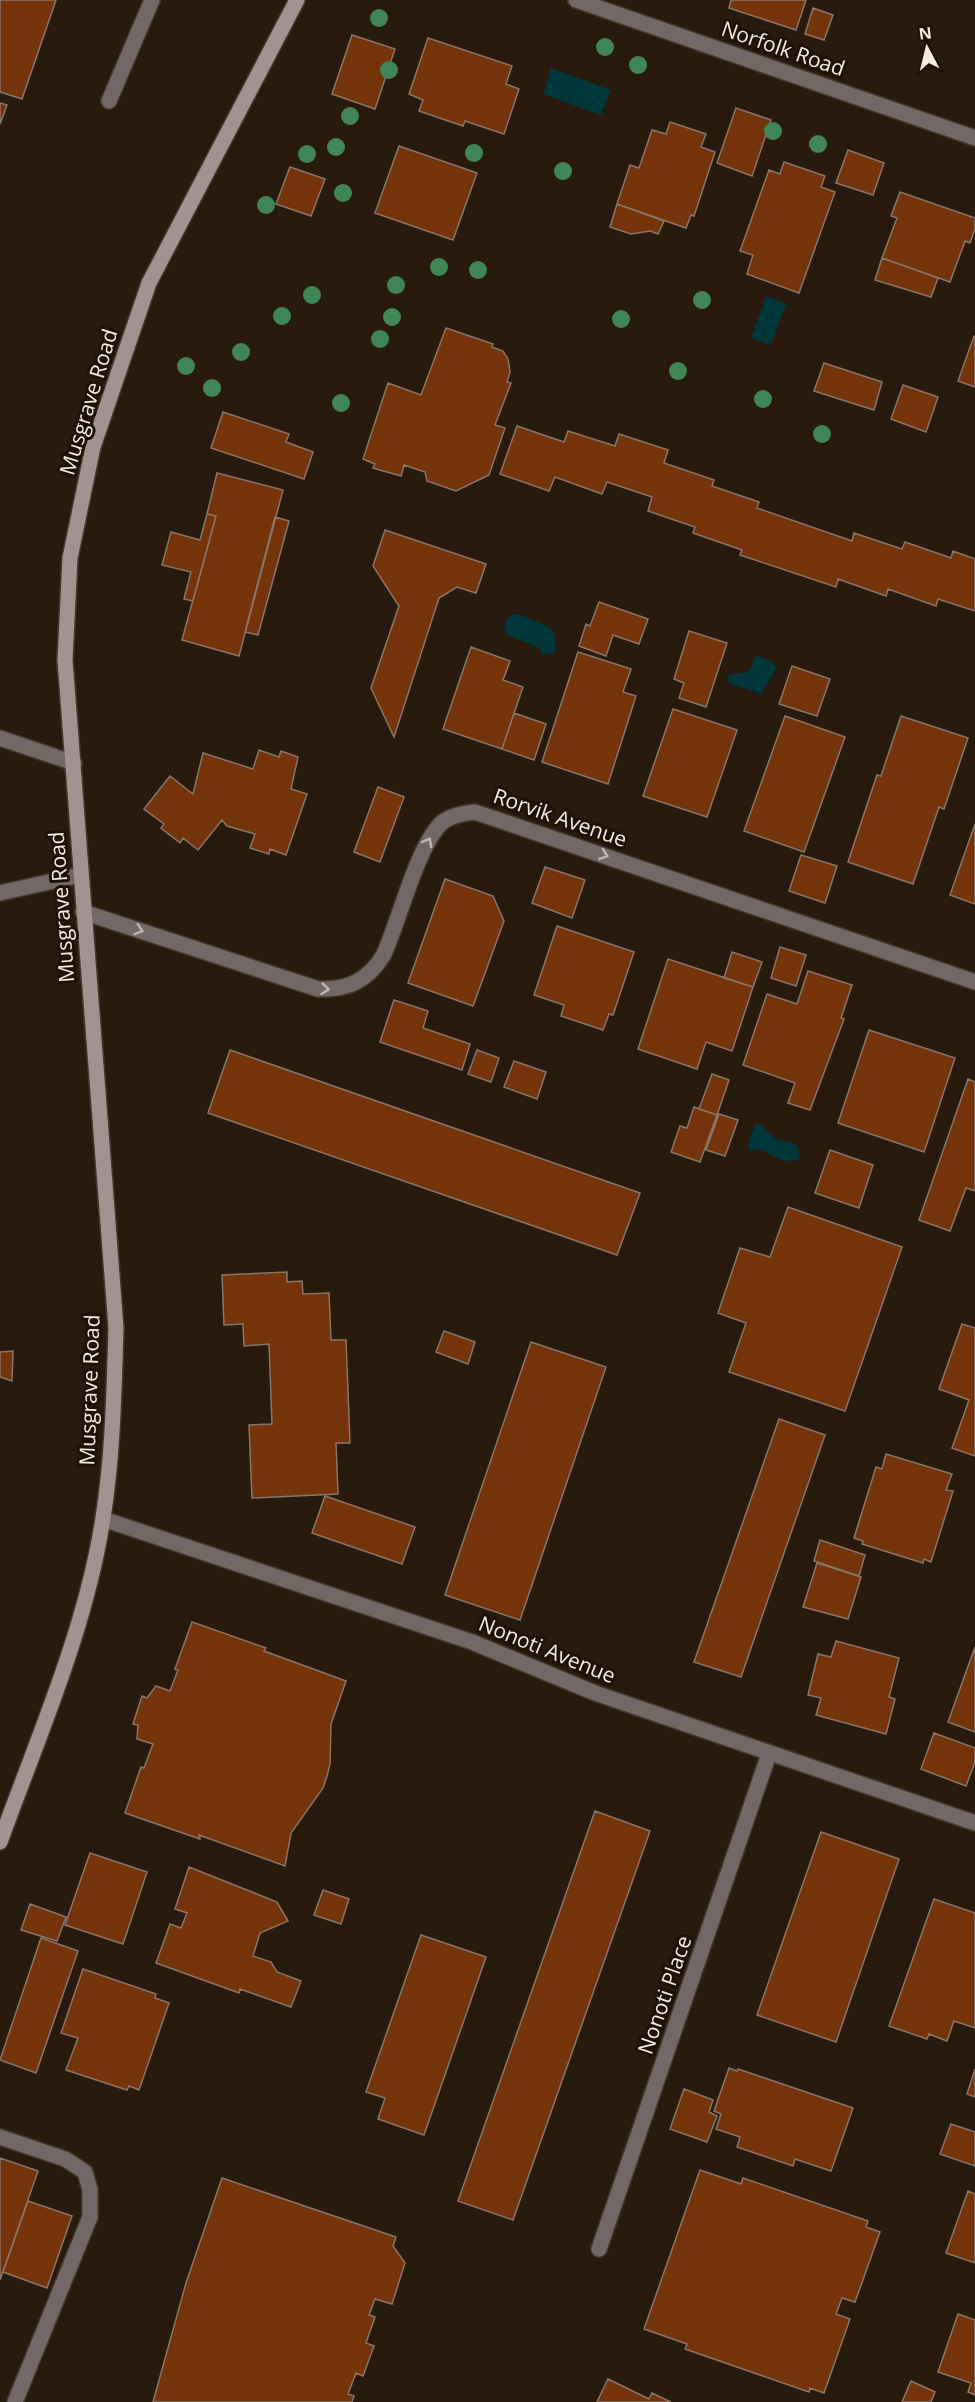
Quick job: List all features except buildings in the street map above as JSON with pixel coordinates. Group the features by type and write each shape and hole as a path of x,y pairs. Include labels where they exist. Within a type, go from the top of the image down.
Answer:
{"street":[{"path":"109,101 152,0"},
{"name":"Musgrave Road","path":"0,1842 61,1674 86,1593 103,1519 114,1420 116,1328 65,660 70,558 93,447 149,283 297,0"},
{"name":"Norfolk Road","path":"576,0 975,138"},
{"path":"0,738 74,763"},
{"name":"Rorvik Avenue","path":"83,912 318,989 339,990 357,983 374,970 383,956 428,838 444,821 459,814 475,812 975,982"},
{"path":"0,893 80,875"},
{"name":"Nonoti Avenue","path":"103,1519 472,1642 595,1693 975,1823"},
{"name":"Nonoti Place","path":"599,2249 769,1754"},
{"path":"0,2138 65,2159 85,2172 90,2190 90,2217 15,2402"}],"water":[{"path":"551,68 611,90 601,115 543,94"},
{"path":"766,296 786,304 771,345 751,338"},
{"path":"514,614 550,628 555,636 555,653 542,655 540,648 507,635 504,629 506,619"},
{"path":"758,656 767,659 777,668 761,694 729,683 727,678 729,675 748,672 754,658"},
{"path":"755,1124 759,1124 776,1139 796,1144 800,1152 798,1160 785,1161 758,1149 751,1151 748,1146"}]}
